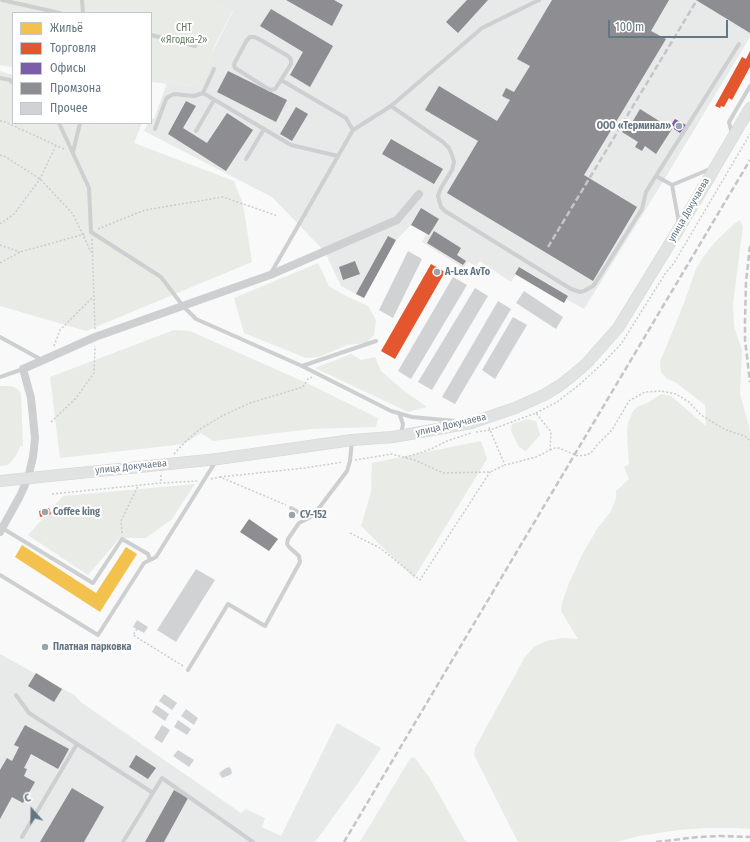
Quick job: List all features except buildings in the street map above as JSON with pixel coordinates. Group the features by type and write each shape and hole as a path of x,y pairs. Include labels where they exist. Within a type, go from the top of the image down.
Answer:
{"main road":[{"name":"улица Докучаева","path":"0,481 218,459 352,440 401,436 471,423 515,408 544,395 559,386 586,364 618,328 680,227 750,108"}],"street":[{"path":"1,530 20,496 28,478 34,457 35,438 30,398 23,369 95,338 270,275 397,220 419,194"}],"lane":[{"path":"2,0 56,12"},
{"path":"82,0 83,12"},
{"path":"270,275 353,130 391,106 482,28 539,0"},
{"path":"152,35 196,46"},
{"path":"250,38 257,38 290,58 291,64 281,80 275,89 270,90 235,68 234,62 250,38"},
{"path":"391,106 443,142 449,148 454,162 452,170 438,196 441,207 445,211 571,289 576,291 584,291 593,286 596,282 642,209 646,192 739,44"},
{"path":"155,129 168,97 174,94 194,96 203,93 214,70"},
{"path":"0,78 10,80 12,82"},
{"path":"281,80 346,118 353,130"},
{"path":"733,137 729,122 750,86"},
{"path":"203,93 291,144 338,156"},
{"path":"196,131 214,100"},
{"path":"59,124 89,188 92,232 161,277 183,306 196,319 302,366 391,411 412,417 471,423"},
{"path":"73,153 80,124"},
{"path":"246,160 264,129"},
{"path":"656,176 672,184 714,168"},
{"path":"672,184 680,227"},
{"path":"0,337 46,359"},
{"path":"302,366 376,341"},
{"path":"0,377 23,369"},
{"path":"399,413 403,424 401,436"},
{"path":"188,670 228,604 265,626 300,562 299,556 287,544 288,539 299,523 309,518 316,512 347,471 350,461 352,440"},
{"path":"0,575 98,634 144,563 156,557 218,459"},
{"path":"291,508 309,518"},
{"path":"1,530 93,583 122,539 148,554 150,560"},
{"path":"16,695 29,713 153,793"},
{"path":"22,837 77,744"},
{"path":"123,842 162,778 253,842"}],"path":[{"path":"0,121 3,121 73,153"},
{"path":"0,224 14,214 40,179 56,145"},
{"path":"0,155 6,157 40,179 73,214 92,254"},
{"path":"0,263 20,252 92,232 145,210 223,197 278,216"},
{"path":"0,245 20,252"},
{"path":"46,359 60,330 94,297"},
{"path":"165,464 185,442 200,429 222,416 250,403 304,387 308,379 316,373"},
{"path":"52,494 204,480 305,468 392,454 417,461 442,473 490,472 505,465 536,457 555,448 578,456 591,453 612,430 629,401 645,392 661,391 676,394 689,402 701,414 726,430 745,436 750,441"},
{"path":"404,457 423,452 447,441 476,432 490,430 536,413 551,432 550,450"},
{"path":"486,418 505,465"},
{"path":"350,533 380,548 420,580 490,472"},
{"path":"161,475 161,483"},
{"path":"220,478 291,508"},
{"path":"122,539 121,521 138,486"},
{"path":"137,629 133,635 188,670"}],"shaded area":[{"path":"214,0 750,0 750,37 584,309 566,299 568,296 520,267 511,282 480,261 476,266 468,262 463,268 422,242 427,234 411,225 396,240 388,236 356,294 341,286 325,252 272,197 144,131 148,124 152,124 152,118 154,119 167,83 177,85 178,83 191,86 212,53 233,11"},
{"path":"0,654 74,695 82,703 241,813 246,809 265,818 262,827 281,836 337,723 381,748 358,783 315,842 0,842"}],"green space":[{"name":"СНТ «Ягодка-2»","path":"0,0 214,0 233,10 215,45 212,53 213,58 201,86 198,87 196,84 191,86 178,83 177,85 152,82 152,12 12,12 12,67 0,65"},
{"path":"0,71 12,75 12,124 142,124 134,143 234,181 243,204 252,262 86,331 0,306"},
{"path":"740,220 743,226 733,304 734,326 742,350 740,394 750,435 750,829 705,828 678,830 639,836 616,842 518,842 474,755 475,748 525,657 534,647 546,641 563,638 578,639 561,611 562,603 569,583 582,555 597,529 611,511 616,498 616,491 629,479 624,467 629,464 627,433 628,423 633,411 638,406 648,403 661,394 671,396 706,426 705,405 675,382 666,378 661,372 660,362 696,269 714,243"},
{"path":"318,263 329,286 368,306 376,320 374,335 366,343 347,345 319,357 306,358 244,333 234,298"},
{"path":"174,330 190,331 311,385 378,418 376,427 311,429 213,441 201,433 184,444 60,458 50,377"},
{"path":"351,354 361,360 375,357 381,371 403,390 427,407 408,412 315,368"},
{"path":"0,386 11,386 16,388 21,393 23,446 20,447 10,463 0,466"},
{"path":"527,419 536,421 540,435 526,451 519,447 511,431 512,424"},
{"path":"481,441 487,459 414,578 361,526 371,492 372,463"},
{"path":"195,484 172,519 146,538 120,538 88,575 28,535 63,496"},
{"path":"411,757 415,758 429,777 466,842 360,842"}],"railway":[{"path":"548,247 697,0"},
{"path":"344,842 750,160"},
{"path":"750,246 746,282 745,321 745,340 750,382"},
{"path":"656,842 698,837 750,837"}],"place":[{"name":"ООО «Терминал»","path":"679,126"},
{"name":"A-Lex AvTo","path":"437,272"},
{"name":"Coffee king","path":"45,512"},
{"name":"СУ-152","path":"292,515"},
{"name":"Платная парковка","path":"45,647"}]}
